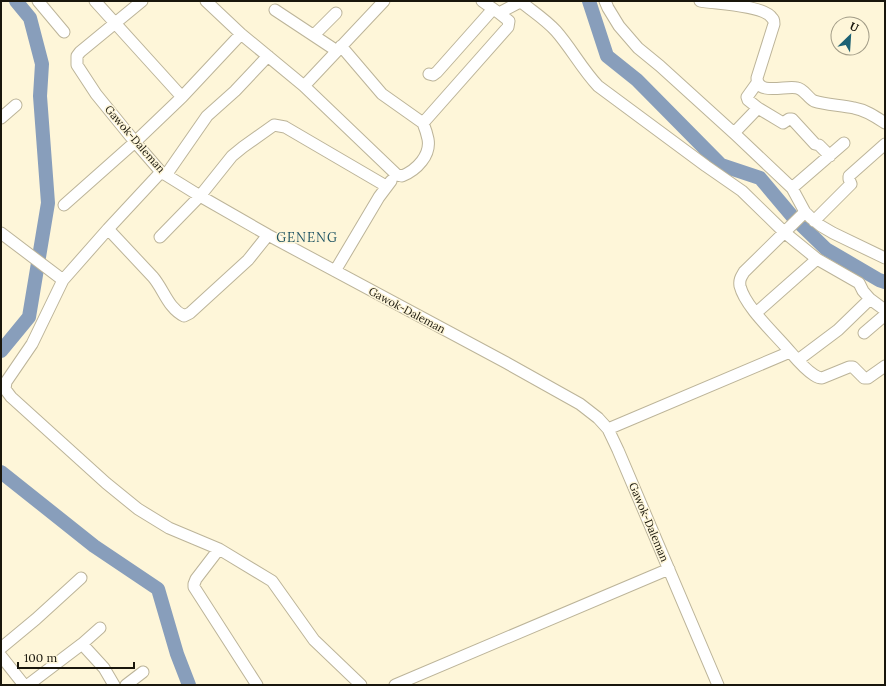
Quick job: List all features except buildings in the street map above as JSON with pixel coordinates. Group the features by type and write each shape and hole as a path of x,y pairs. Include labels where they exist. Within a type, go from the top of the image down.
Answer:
{"street":[{"path":"38,1 64,32"},
{"path":"94,1 182,97"},
{"name":"Gawok-Daleman","path":"142,1 77,56 77,65 96,94 135,142 164,174 200,196 268,235 505,362 580,404 598,418 608,429 718,685"},
{"path":"206,1 241,34 304,86 397,175 402,176 414,170 427,154 428,139 423,123 382,94 339,48 314,35 275,10"},
{"path":"304,86 384,1"},
{"path":"423,123 508,27 509,21 482,1"},
{"path":"605,1 619,26 638,48 734,133 792,188 803,213 833,234 885,258"},
{"path":"700,1 756,9 767,13 772,18 774,24 757,78 757,83 747,98 758,108 783,123 789,119 792,120 815,144 819,145 830,156"},
{"path":"429,74 433,75 437,72 496,11 518,3 538,14 557,32 588,75 598,86 742,191 782,233 816,262 865,292 885,310"},
{"path":"314,35 336,13"},
{"path":"64,205 135,142 182,97 241,34"},
{"path":"268,56 236,91 207,116 164,174 108,229 64,280 32,344 6,382 5,389 11,397 101,478 138,508 170,528 219,549 272,581 314,640 361,685"},
{"path":"757,83 769,89 796,87 817,102 856,108 885,123"},
{"path":"1,118 16,105"},
{"path":"734,133 758,108"},
{"path":"160,237 200,196 232,156 271,127 278,125 285,126 386,186"},
{"path":"792,188 844,144"},
{"path":"814,221 851,184 848,179 849,176 885,144"},
{"path":"335,271 386,186 397,175"},
{"path":"803,213 744,272 740,278 742,291 756,313 791,354 818,378 822,378 849,367 853,367 864,378 868,378 885,366"},
{"path":"108,229 154,278 170,305 184,316 190,313 248,260 268,235"},
{"path":"1,233 64,280"},
{"path":"756,313 816,262"},
{"path":"608,429 791,354 838,330 865,292"},
{"path":"864,333 885,315"},
{"path":"219,549 196,579 194,587 258,685"},
{"path":"396,685 477,649 668,569"},
{"path":"1,648 36,619 81,578"},
{"path":"28,685 82,644 100,628"},
{"path":"82,644 104,668 114,685"},
{"path":"1,656 24,685"},
{"path":"126,685 143,672"}],"waterway":[{"path":"1,351 29,317 48,203 40,96 42,64 30,18 16,1"},
{"path":"589,1 607,56 637,80 721,165 760,178 792,216 826,249 885,282"},
{"path":"1,472 94,546 158,589 177,654 189,685"}],"district":[{"name":"GENENG","path":"307,237"}]}
